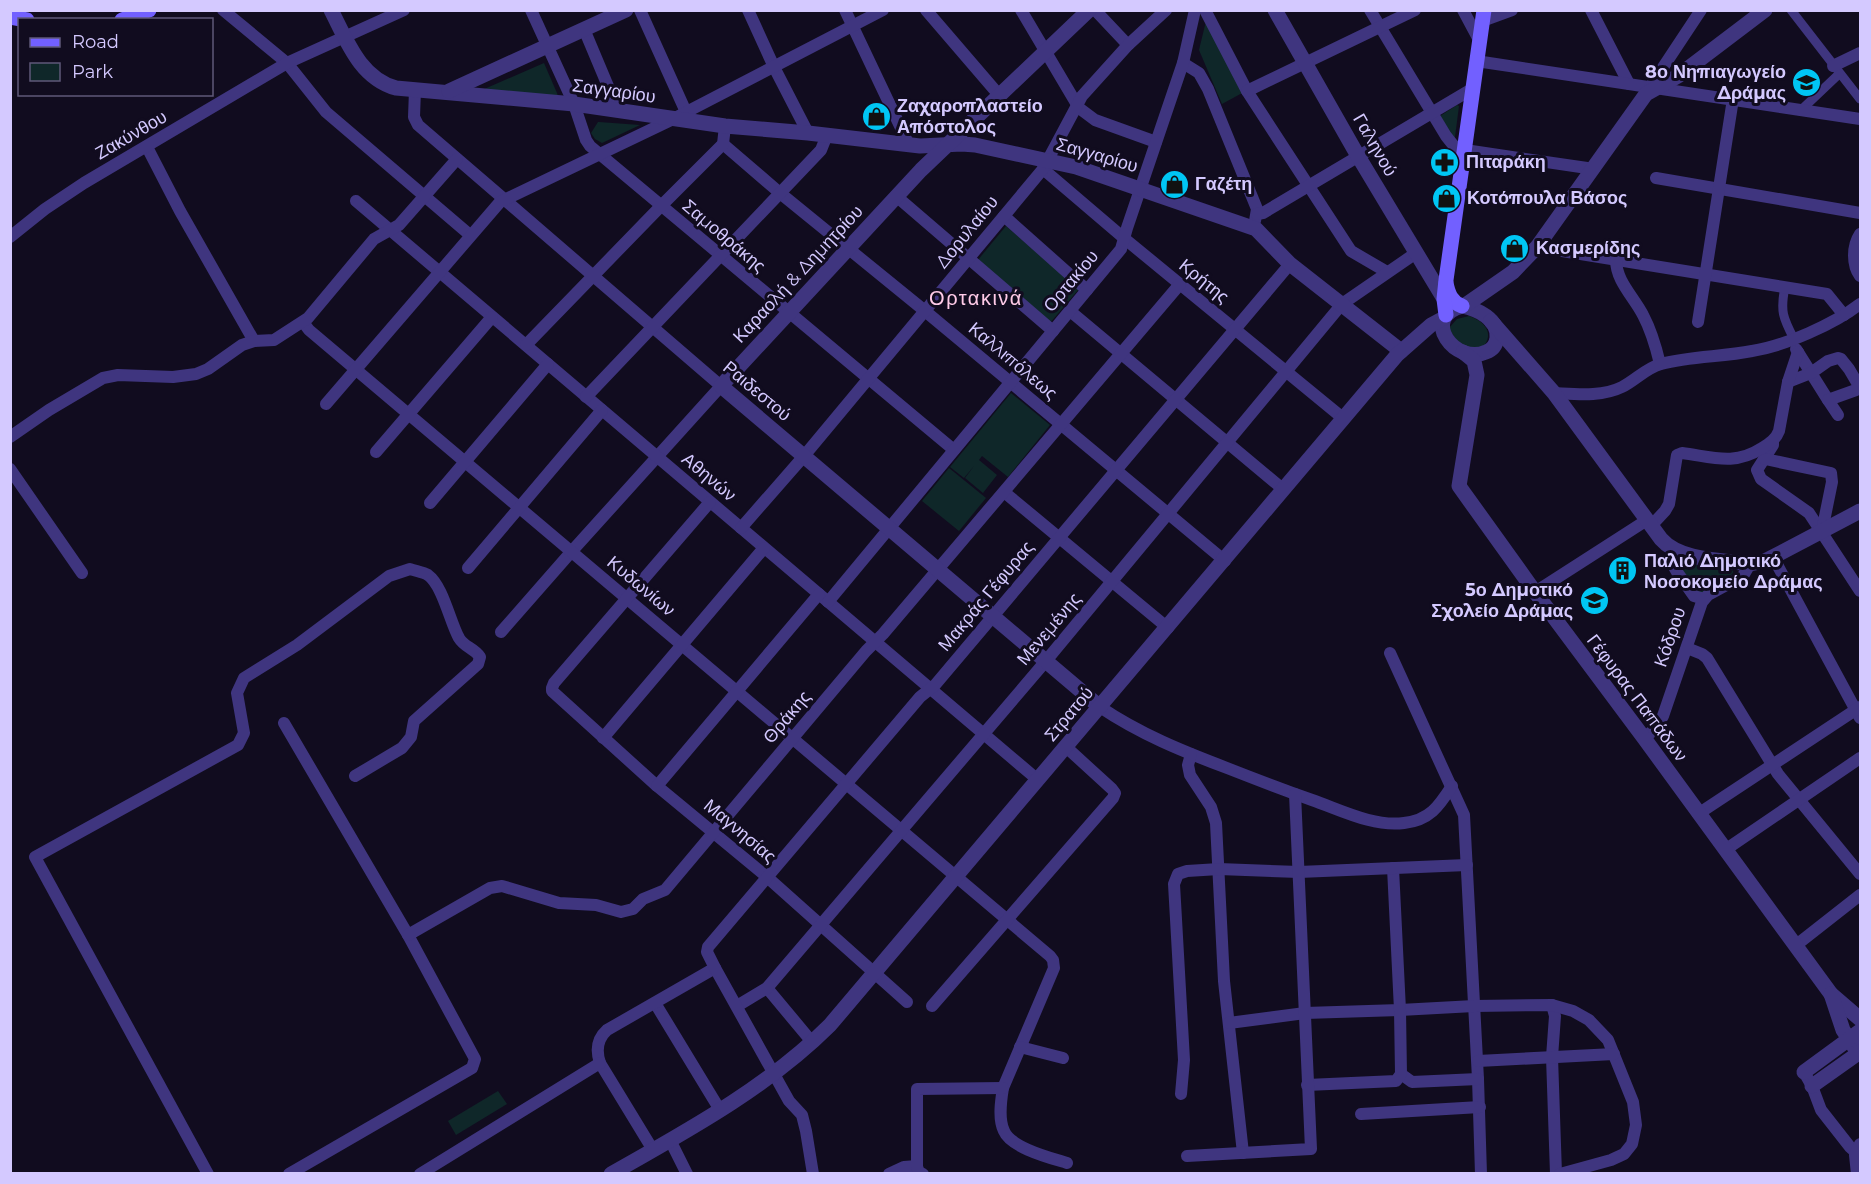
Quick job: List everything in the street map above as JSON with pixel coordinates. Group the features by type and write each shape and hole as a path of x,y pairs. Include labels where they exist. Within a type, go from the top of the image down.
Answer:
{"main road":[{"path":"127,18 149,10"},
{"path":"1445,316 1446,280 1483,16"},
{"path":"1446,280 1451,298 1463,306"}],"street":[{"path":"223,10 287,63 326,112 470,235"},
{"name":"Σαγγαρίου","path":"331,10 359,62 377,80 396,88 574,104 671,120 909,145 979,145 1046,165 1086,170 1255,221 1260,232 1290,264 1404,349"},
{"name":"Ζακύνθου","path":"10,237 45,209 84,183 287,63 405,10"},
{"name":"Σαμοθράκης","path":"531,10 574,104 586,140 600,155 954,450"},
{"path":"446,92 626,10"},
{"path":"640,10 686,112"},
{"path":"748,10 808,133"},
{"path":"845,10 909,145"},
{"path":"326,404 470,235 504,199 671,120 883,10"},
{"path":"926,10 999,95"},
{"path":"1022,10 1077,106 1093,120 1156,142"},
{"name":"Καραολή & Δημητρίου","path":"501,632 656,456 896,196 1089,10"},
{"path":"1095,10 1128,45"},
{"name":"Δορυλαίου","path":"741,528 804,456 1046,165 1082,96 1128,45 1166,10"},
{"name":"Ορτακίου","path":"657,786 737,690 889,528 1121,249 1126,228 1183,63 1195,10"},
{"path":"1205,10 1247,91 1351,251 1387,272"},
{"name":"Γαληνού","path":"1275,10 1358,156 1444,299"},
{"path":"1370,10 1451,143 1465,150 1594,169"},
{"path":"1247,91 1415,10"},
{"path":"1463,10 1479,40"},
{"path":"1483,16 1512,10"},
{"path":"1591,10 1629,84"},
{"path":"1476,375 1474,361 1444,336 1445,316 1513,272 1537,247 1641,99 1652,88 1701,10"},
{"path":"1652,88 1678,76 1765,10"},
{"path":"1791,10 1860,99"},
{"path":"584,29 618,110"},
{"path":"1800,111 1836,70 1860,53"},
{"path":"1476,61 1860,120"},
{"path":"1183,63 1199,73 1208,89 1257,208 1255,221"},
{"path":"1255,221 1263,213 1472,89"},
{"name":"Ραιδεστού","path":"415,90 414,117 417,123 721,386 1100,707"},
{"path":"1698,322 1733,99"},
{"path":"526,345 723,144 725,126"},
{"path":"586,397 821,150 827,135"},
{"name":"Καλλιπόλεως","path":"723,144 1225,561"},
{"path":"147,147 180,211 254,341"},
{"path":"10,437 49,410 103,378 118,375 173,377 196,374 208,369 242,345 275,339 303,322 315,313 374,239 399,225 457,159"},
{"name":"Κρήτης","path":"1046,165 1125,239 1344,419"},
{"path":"1656,178 1860,213"},
{"path":"896,196 1053,332"},
{"name":"Αθηνών","path":"356,201 1038,780"},
{"path":"1004,216 1088,290"},
{"path":"1860,234 1856,242 1854,264 1860,276"},
{"path":"1537,247 1827,294 1844,315"},
{"name":"Μενεμένης","path":"737,1006 767,988 1045,662 1342,304 1416,253"},
{"path":"1616,260 1618,274 1644,317 1653,338 1660,364"},
{"name":"Μακράς Γέφυρας","path":"715,968 707,950 710,944 1059,538 1290,264"},
{"name":"Θράκης","path":"408,935 490,888 502,886 559,903 597,905 621,912 633,909 643,898 665,890 1180,284"},
{"path":"1785,287 1781,305 1782,313 1798,352 1838,416"},
{"path":"1554,393 1586,394 1616,389 1660,364 1752,351 1794,339 1844,315 1860,304"},
{"path":"1463,306 1476,310 1491,321 1554,393 1663,542 1672,549 1673,565 1694,596 1704,599"},
{"path":"1070,311 1284,490"},
{"name":"Στρατού","path":"611,1173 670,1140 747,1092 812,1042 830,1025 1404,349 1445,316"},
{"path":"376,452 492,317"},
{"path":"1491,321 1497,334 1496,342 1491,349"},
{"name":"Κυδωνίων","path":"303,322 309,330 1047,953 1054,964 1020,1047"},
{"path":"1404,349 1426,342 1436,342 1476,355 1508,346 1516,348"},
{"name":"Γέφυρας Παπάδων","path":"1491,349 1476,375 1459,486 1831,994"},
{"path":"1798,352 1788,382 1779,431 1757,471 1761,478 1784,496 1806,509 1860,591"},
{"path":"1788,382 1811,373 1828,361 1841,359 1860,386 1856,390 1828,400"},
{"path":"430,503 548,364"},
{"path":"468,568 602,410"},
{"path":"1535,592 1665,511 1669,504 1677,455 1682,453 1739,459 1773,441"},
{"path":"1765,459 1831,472 1832,482 1822,531"},
{"path":"10,470 82,573"},
{"path":"1004,492 1168,628"},
{"path":"627,598 710,502"},
{"name":"Κόδρου","path":"1672,549 1690,555 1750,564 1761,563 1860,510"},
{"path":"603,738 765,548"},
{"path":"1698,814 1859,712 1773,557"},
{"name":"Κόδρου","path":"1644,738 1659,724 1704,599 1743,576 1750,564"},
{"path":"208,1173 35,857 238,745 244,733 237,693 244,678 297,645 389,576 410,568 428,575 438,589 460,640 475,650 480,657 478,664 414,721 411,737 402,748 355,776"},
{"name":"Μαγνησίας","path":"627,598 552,688 555,695 657,786 767,877 907,1002"},
{"path":"1687,648 1707,658 1779,775 1860,874"},
{"path":"1390,653 1464,815 1483,1173"},
{"path":"1100,707 1124,723 1170,746 1295,794 1389,824 1421,819 1434,812 1452,786"},
{"path":"284,723 408,935 475,1059 472,1068 289,1173"},
{"path":"932,1006 1113,798 1115,793 1113,789 1066,747"},
{"path":"1191,754 1188,765 1190,775 1211,807 1216,823 1224,981 1243,1153"},
{"path":"1725,850 1860,758"},
{"path":"1187,1155 1311,1149 1295,794"},
{"path":"1181,1094 1184,1060 1174,884 1178,874 1187,871 1218,869 1299,872 1467,865"},
{"path":"1308,1085 1396,1081 1401,1074 1393,868"},
{"path":"1795,946 1860,895"},
{"path":"653,1150 600,1064 598,1046 603,1034 715,968 789,1101 802,1115 813,1173"},
{"path":"767,988 812,1042"},
{"path":"1831,994 1860,1019"},
{"path":"1812,1086 1859,1053 1855,1035 1837,1015 1831,994"},
{"path":"655,1003 720,1110"},
{"path":"1229,1023 1305,1013 1474,1006 1552,1005 1573,1011 1589,1020 1608,1040 1633,1102 1636,1125 1632,1144 1624,1154 1611,1160 1558,1173 1552,1057 1555,1016 1552,1005"},
{"path":"1855,1035 1804,1071 1821,1110 1859,1151 1857,1173"},
{"path":"1063,1058 1020,1047 1003,1088 1001,1106 1002,1127 1007,1137 1033,1151 1067,1163"},
{"path":"1478,1061 1614,1054"},
{"path":"420,1173 600,1064"},
{"path":"1401,1074 1412,1082 1478,1079"},
{"path":"889,1173 904,1167 920,1170 917,1089 1003,1088"},
{"path":"1361,1114 1480,1107"},
{"path":"670,1140 687,1173"}],"green space":[{"path":"1206,21 1244,92 1222,104 1199,50"},
{"path":"544,63 560,100 482,90"},
{"path":"1457,105 1459,106 1454,138 1440,116"},
{"path":"598,122 640,125 602,143 591,133"},
{"path":"1006,226 1079,289 1050,323 977,261"},
{"path":"1469,316 1483,324 1488,332 1483,347 1471,348 1462,345 1455,339 1449,328 1457,319"},
{"path":"1011,393 1050,425 1008,477 982,456 979,460 997,475 983,493 965,478 974,466 964,478 950,467"},
{"path":"949,468 986,498 959,531 922,501"},
{"path":"1685,561 1730,567 1734,573 1703,593 1698,593 1679,565"},
{"path":"498,1091 507,1104 456,1135 448,1121"}],"place":[{"name":"8ο Νηπιαγωγείο Δράμας","path":"1807,82"},
{"name":"Ζαχαροπλαστείο Απόστολος","path":"876,116"},
{"name":"Πιταράκη","path":"1445,162"},
{"name":"Γαζέτη","path":"1174,184"},
{"name":"Κοτόπουλα Βάσος","path":"1446,198"},
{"name":"Κασμερίδης","path":"1515,248"},
{"name":"Παλιό Δημοτικό Νοσοκομείο Δράμας","path":"1623,571"},
{"name":"5ο Δημοτικό Σχολείο Δράμας","path":"1594,600"}],"district":[{"name":"Ορτακινά","path":"976,298"}]}
